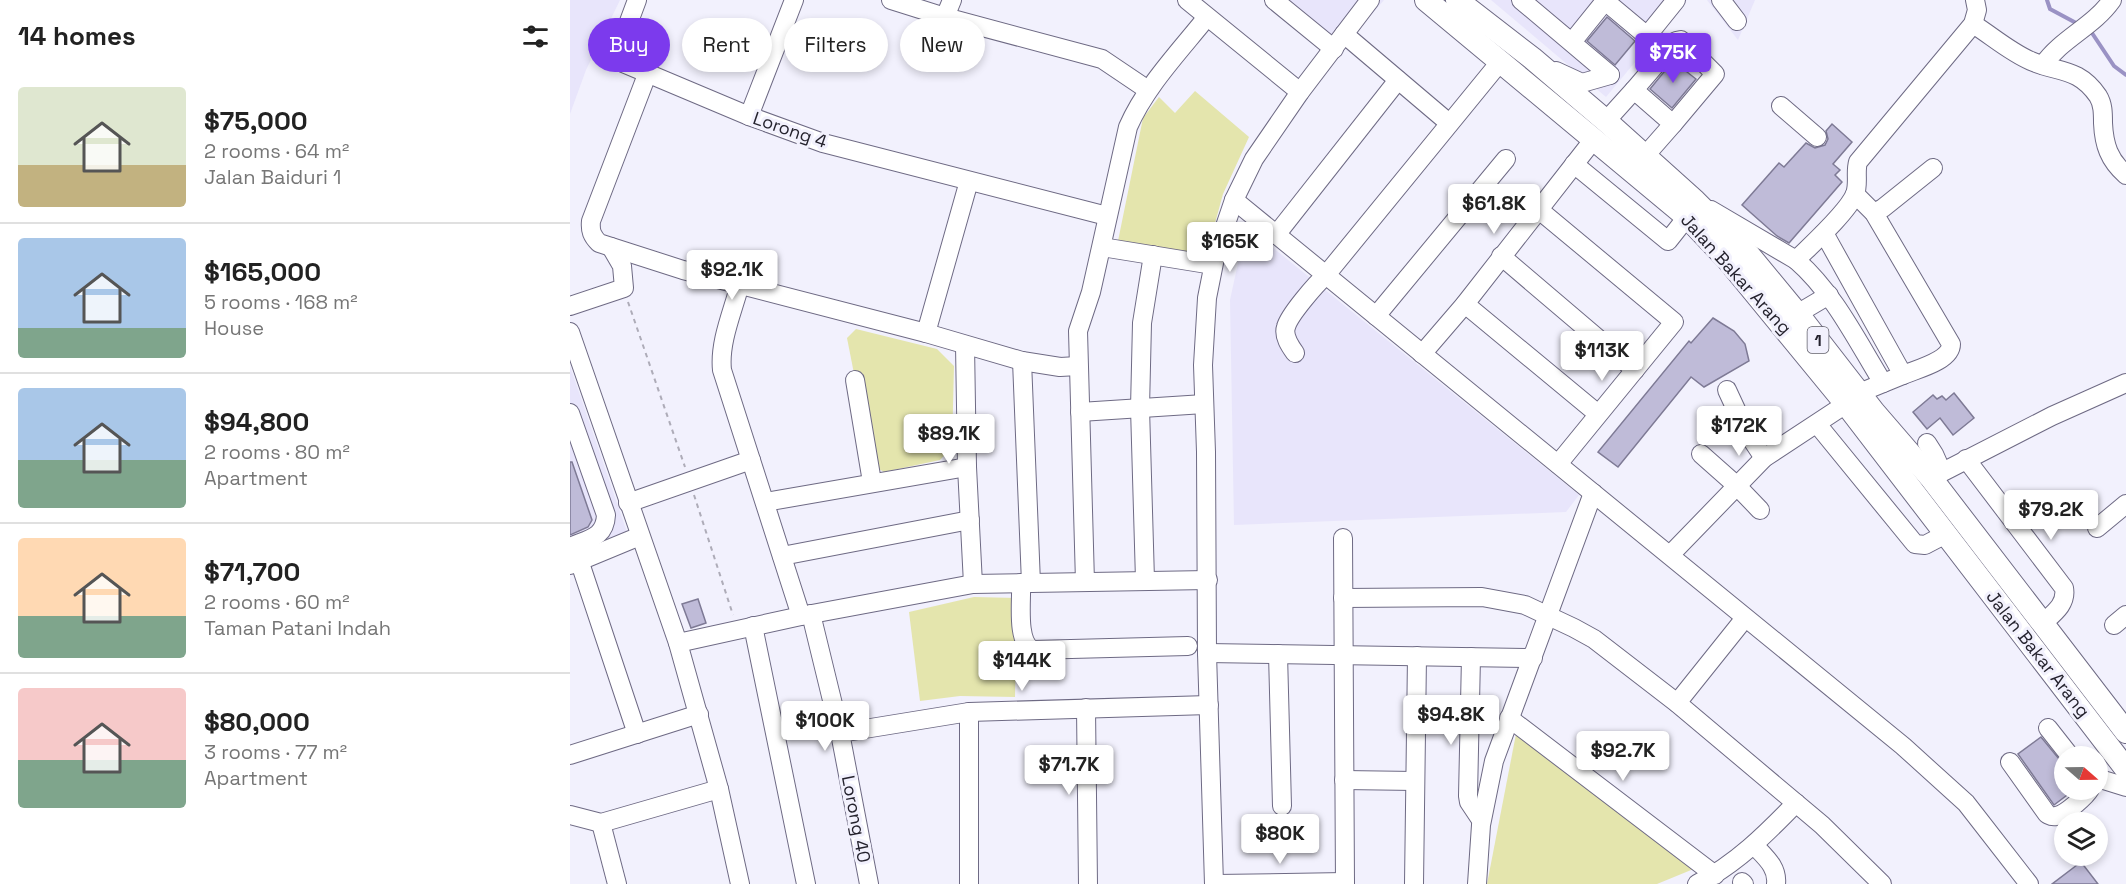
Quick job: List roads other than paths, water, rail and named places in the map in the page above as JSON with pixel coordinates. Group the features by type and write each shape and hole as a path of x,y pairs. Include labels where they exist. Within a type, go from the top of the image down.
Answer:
{"main road":[{"name":"Jalan Bakar Arang","path":"1426,0 1500,62 1644,157 1691,209 1727,259 1852,398 1936,475 2043,622 2067,674 2121,762"},
{"name":"Jalan Bakar Arang","path":"1457,0 1532,58 1600,130 1691,209 1749,255 1797,314 1946,534 2067,674 2126,732"}],"street":[{"name":"Lorong 4","path":"631,18 638,0"},
{"path":"749,116 794,0"},
{"path":"891,0 949,8 1102,59 1148,90"},
{"path":"1186,0 1300,92"},
{"path":"1274,0 1398,80 1449,123"},
{"path":"1343,538 1345,883 1215,884 1209,705 1204,404 1204,328 1213,265 1234,200 1254,159 1300,92 1370,0"},
{"path":"1521,0 1610,75 1577,83 1532,58"},
{"path":"1572,42 1604,0 1647,36 1676,0"},
{"path":"1721,0 1737,21"},
{"path":"1796,260 1824,233 1855,194 1856,168 1862,155 1973,24 1977,10 1975,0"},
{"path":"2043,65 2064,42 2087,27 2112,0"},
{"path":"1085,582 1078,331 1091,292 1128,127 1138,103 1208,17"},
{"path":"1973,24 2019,55 2043,65 2064,70 2089,85 2102,103 2106,148 2112,160 2126,175"},
{"path":"1422,354 1465,304 1600,130 1676,41 1681,40 1715,74 1644,157"},
{"path":"1294,353 1286,338 1286,327 1310,291 1326,275 1500,62"},
{"name":"Lorong 4","path":"648,72 749,116 824,142 1107,216"},
{"path":"648,72 591,221 590,229 593,237 599,243 683,270 926,333 1022,361 1051,366 1078,366"},
{"path":"1276,235 1398,80"},
{"path":"1634,90 1673,124"},
{"path":"1781,106 1816,138"},
{"path":"1376,316 1506,159"},
{"path":"1574,164 1668,241 1691,209 1796,260 1829,295 1883,384"},
{"path":"1874,213 1933,168"},
{"path":"926,333 969,181"},
{"path":"1670,555 1764,458 1852,398 1945,358 1951,348 1874,213 1855,194"},
{"path":"1234,200 1939,776 1966,803 2029,884"},
{"path":"1538,209 1674,322 1557,464"},
{"path":"1824,233 1903,375"},
{"path":"611,247 619,259 624,281"},
{"path":"1102,247 1213,265"},
{"path":"1145,580 1140,408 1142,323 1153,255"},
{"path":"1501,256 1635,370"},
{"path":"570,306 653,265 683,270"},
{"name":"Lorong 40","path":"740,284 721,359 722,370 782,556 806,615 840,733 869,884"},
{"path":"1797,314 1829,295"},
{"path":"1465,304 1598,414"},
{"path":"570,332 577,378 628,503 678,643 720,789 740,884"},
{"path":"965,345 967,467 973,584"},
{"path":"1022,361 1026,583 1022,637 1032,650 1188,646"},
{"path":"855,380 872,482"},
{"path":"1927,443 1934,454 1936,475 2052,416 2126,383"},
{"path":"1727,390 1746,431 1764,458"},
{"path":"1080,412 1204,404"},
{"path":"570,413 606,515 602,533 573,557"},
{"path":"1817,424 1915,544 1925,545 1946,534"},
{"path":"1701,454 1761,510"},
{"path":"1966,459 2064,588 2066,596 2062,604 2043,622"},
{"path":"628,503 751,460"},
{"path":"765,502 967,467"},
{"path":"1477,884 1481,820 1494,761 1593,493"},
{"path":"2097,528 2126,504"},
{"path":"782,556 970,520"},
{"path":"573,557 640,536"},
{"path":"573,557 637,734"},
{"path":"678,643 806,615 973,584 1208,580"},
{"path":"1343,598 1482,597 1525,605 1594,639 1677,703 1796,803 1882,884"},
{"path":"1677,703 1745,618"},
{"path":"746,628 806,884"},
{"path":"1208,653 1533,658"},
{"path":"1278,654 1282,806"},
{"path":"1413,884 1417,656"},
{"path":"1471,657 1468,796 1472,808 1481,820"},
{"path":"840,733 969,712 1209,705"},
{"path":"1086,708 1088,884"},
{"path":"969,712 969,884"},
{"path":"570,755 699,714"},
{"path":"1509,718 1715,875"},
{"path":"2048,728 2062,746"},
{"path":"2010,762 2047,814 2053,817 2060,815 2081,800"},
{"path":"1344,780 1415,781"},
{"path":"2108,782 2126,788"},
{"path":"570,815 601,823 720,789"},
{"path":"1697,884 1715,875 1754,845 1796,803"},
{"path":"601,823 617,884"},
{"path":"1754,845 1774,868 1777,874 1776,884"}],"waterway":[{"path":"2047,0 2050,9 2078,24"},
{"path":"2090,30 2114,66 2126,75"}]}
